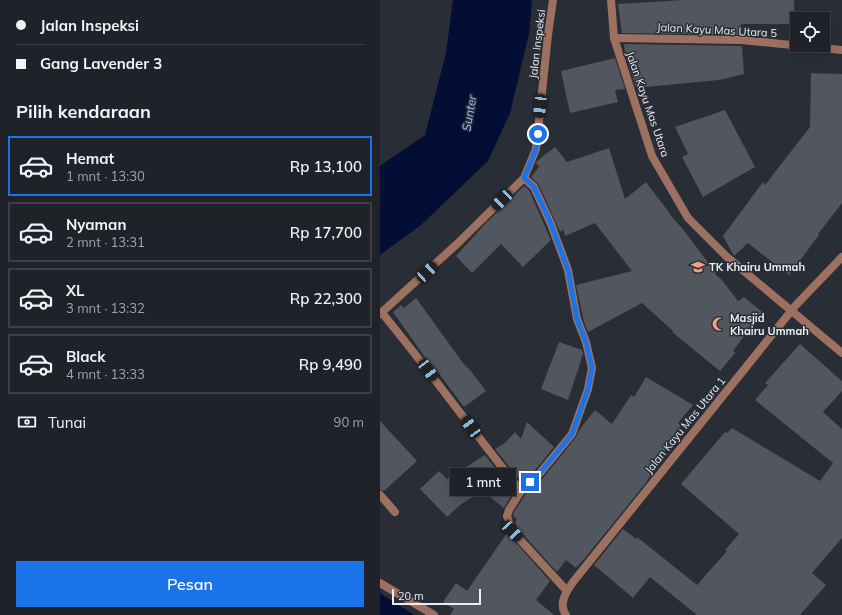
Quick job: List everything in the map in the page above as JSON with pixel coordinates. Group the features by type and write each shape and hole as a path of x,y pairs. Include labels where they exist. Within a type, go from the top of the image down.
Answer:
{"street":[{"name":"Jalan Inspeksi","path":"381,314 458,243 524,178 536,149 553,0"},
{"name":"Jalan Kayu Mas Utara","path":"611,0 614,38 652,156 688,218 726,257 842,353"},
{"name":"Jalan Kayu Mas Utara 5","path":"614,38 741,40 842,50"},
{"path":"524,178 534,187 551,224 568,270 577,319 586,342 592,368 588,389 572,434 540,473 521,491 509,510 508,516 512,531 567,591"},
{"name":"Jalan Kayu Mas Utara 1","path":"566,615 563,610 563,602 567,591 791,311 842,257"},
{"path":"381,314 409,346 521,491"},
{"path":"380,495 395,512"},
{"path":"380,583 434,615"}],"water":[{"name":"Sunter","path":"453,0 532,0 529,34 510,113 488,161 421,225 380,255 380,166 425,135 446,53"},
{"path":"380,593 414,615 380,615"}],"building":[{"path":"683,0 794,0 794,12 790,12 790,24 741,24 742,35 622,33 618,4"},
{"path":"624,44 742,46 744,74 719,80 636,88 625,54"},
{"path":"615,58 625,89 615,90 618,102 570,113 561,71"},
{"path":"811,73 842,74 842,203 789,275 748,243 734,256 723,236 763,182 765,185 810,127"},
{"path":"725,110 755,167 703,197 682,157 688,154 675,127"},
{"path":"555,147 567,162 609,148 625,199 646,182 716,273 715,274 721,279 738,301 744,297 762,312 733,351 735,353 720,371 672,332 673,331 642,303 588,332 584,322 576,285 632,271 595,223 565,236 563,229 560,232 539,185 531,177 539,167 536,163 537,161"},
{"path":"524,186 529,190 551,240 523,267 501,244 472,273 456,256 485,224"},
{"path":"416,298 463,363 486,391 464,407 427,360 393,312 401,305 404,308"},
{"path":"559,342 582,350 583,354 568,400 541,389"},
{"path":"800,344 842,381 842,391 823,412 842,429 842,538 812,573 826,585 800,615 697,615 650,577 633,598 594,565 623,529 636,539 637,537 697,585 727,551 725,550 739,534 681,484 725,432 727,433 732,428 820,481 833,463 755,400 768,385 765,383"},
{"path":"646,377 693,405 678,423 681,425 645,484 585,558 576,568 566,560 557,572 517,528 515,522 517,519 513,516 514,512 525,495 544,477 576,437 580,429 595,410 612,424 631,395 634,397"},
{"path":"380,421 417,461 384,491 380,490"},
{"path":"527,422 554,447 522,483 495,449 505,443 515,432 521,439"},
{"path":"485,455 514,491 504,508 482,491 460,505 447,517 420,489 439,471 447,479"},
{"path":"507,533 550,581 536,600 554,615 450,615 454,609 443,602 456,583 467,591"}],"place":[{"name":"TK Khairu Ummah","path":"698,267"},
{"name":"Masjid Khairu Ummah","path":"719,324"}],"route":[{"path":"530,482 540,473 572,434 588,389 592,368 586,342 577,319 568,270 551,224 534,187 524,178 536,149 538,134"}]}
